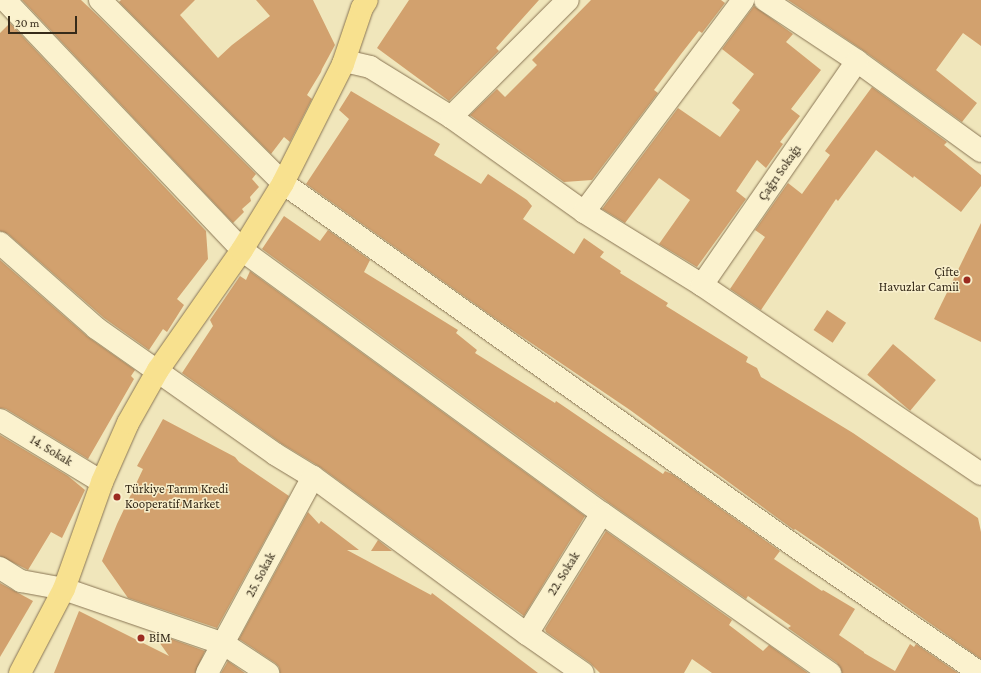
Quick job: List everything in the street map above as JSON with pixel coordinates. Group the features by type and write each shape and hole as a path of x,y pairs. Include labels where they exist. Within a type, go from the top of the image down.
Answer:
{"main road":[{"path":"20,673 64,589 102,482 128,423 158,370 242,250 283,183 343,64 362,3"}],"street":[{"path":"6,0 242,250 602,513 830,673"},
{"path":"451,117 568,0"},
{"path":"584,212 743,0"},
{"path":"765,0 858,61 981,151"},
{"path":"103,1 283,183 792,545 980,673"},
{"name":"Çağrı Sokağı","path":"702,285 858,61"},
{"path":"343,64 349,62 370,66 451,117 584,212 702,285 981,474"},
{"path":"0,243 96,328 276,454 314,477 527,634 583,673"},
{"name":"14. Sokak","path":"0,420 102,482"},
{"name":"25. Sokak","path":"207,673 314,477"},
{"name":"22. Sokak","path":"527,634 602,513"},
{"path":"0,568 21,581 64,589 224,644 268,673"}],"building":[{"path":"22,0 81,0 256,174 252,179 259,187 250,197 251,201 242,209 244,212 233,223"},
{"path":"121,0 195,0 180,15 218,58 232,45 270,16 256,0 313,0 335,45 307,95 312,99 290,142 284,137 271,154 119,2"},
{"path":"409,0 539,0 496,48 499,51 449,101 377,48"},
{"path":"591,0 721,0 725,3 702,33 699,31 681,54 654,90 658,93 592,180 564,182 470,115 497,89 505,97 537,65 532,60"},
{"path":"788,0 981,0 981,46 963,33 936,70 977,103 962,122 864,51"},
{"path":"754,6 793,34 786,42 821,70 791,109 800,116 780,142 783,144 766,168 757,160 736,191 746,199 697,267 659,244 690,200 659,178 625,223 602,209 678,108 720,137 740,110 732,103 754,74 722,49"},
{"path":"10,23 206,231 208,259 177,299 184,305 167,332 163,329 149,350 104,318 8,234 0,231 0,33"},
{"path":"872,87 947,142 944,145 981,175 981,186 961,212 914,176 913,178 876,150 838,201 836,199 761,310 730,289 765,237 755,230 788,183 802,194 830,155 825,151"},
{"path":"351,91 440,144 434,155 481,184 488,174 527,200 532,206 523,219 574,254 584,238 604,252 600,257 621,271 620,273 668,303 666,306 748,357 746,362 757,368 761,377 853,433 978,518 981,532 981,659 827,551 795,529 794,530 630,410 496,319 306,184 349,119 339,110"},
{"path":"284,216 320,241 328,230 370,260 364,272 458,330 456,333 477,350 475,353 555,403 556,401 663,474 665,471 672,474 780,551 774,559 822,591 823,590 855,609 839,635 864,653 895,671 910,644 914,647 916,644 958,673 842,673 837,663 788,628 791,626 748,596 746,599 609,503 262,249"},
{"name":"Çifte Havuzlar Camii","path":"981,223 981,342 934,319"},
{"path":"0,260 88,337 135,370 131,376 134,379 88,459 6,409 0,408"},
{"path":"250,271 585,516 524,616 320,467 282,444 182,373 213,326 210,320 240,276 246,280"},
{"path":"827,310 846,323 833,343 814,330"},
{"path":"893,344 936,380 910,411 867,375"},
{"path":"163,419 235,457 239,462 289,496 217,628 128,598 102,561 117,524 143,469 137,466"},
{"path":"0,435 68,476 85,490 62,538 51,532 28,570 0,556"},
{"path":"308,512 319,524 321,521 359,550 347,550 431,595 432,593 538,673 280,673 279,667 275,663 239,639"},
{"path":"606,531 732,620 729,625 763,651 769,645 808,673 712,673 692,659 684,673 600,673 590,663 546,632 545,629"},
{"path":"378,540 392,551 371,551"},
{"path":"0,583 33,601 0,657"},
{"path":"79,611 169,656 152,632 205,651 195,673 54,673"},
{"path":"228,661 245,673 221,673"}],"place":[{"name":"Çifte Havuzlar Camii","path":"967,280"},
{"name":"Türkiye Tarım Kredi Kooperatif Market","path":"117,497"},
{"name":"BİM","path":"141,638"}]}
